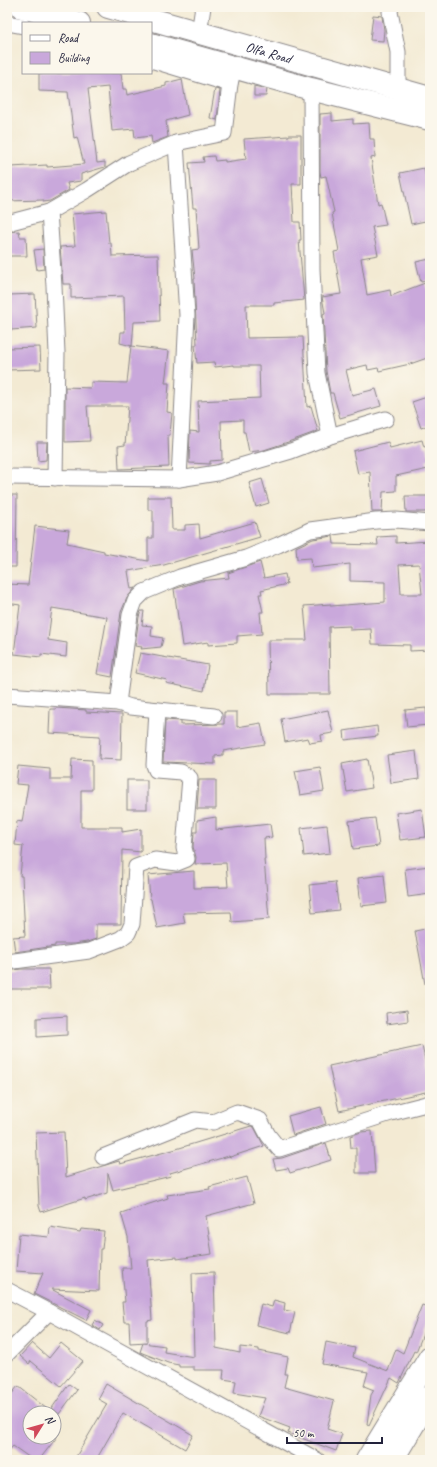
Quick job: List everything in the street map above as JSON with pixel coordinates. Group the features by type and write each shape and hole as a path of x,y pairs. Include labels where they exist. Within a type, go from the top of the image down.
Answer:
{"main road":[{"path":"22,7 75,22"},
{"name":"Olfa Road","path":"108,7 398,88 430,116"},
{"path":"152,44 232,76 310,89 430,116"},
{"path":"367,1460 430,1357"},
{"path":"392,1460 430,1397"}],"street":[{"path":"199,33 203,7"},
{"path":"393,9 398,52 398,88"},
{"path":"7,23 22,26"},
{"path":"7,223 49,212 129,163 176,143 224,132 232,76 152,60"},
{"path":"310,89 312,269 317,373 330,436"},
{"path":"176,143 186,315 178,479"},
{"path":"49,212 54,286 56,353 55,478"},
{"path":"7,478 178,479 217,473 290,451 330,436 386,419"},
{"path":"118,703 130,615 135,601 144,592 180,577 246,558 310,530 376,521 396,520 430,523"},
{"path":"7,695 118,703 131,707 214,716"},
{"path":"7,962 89,951 120,939 128,933 132,924 136,867 155,860 177,863 187,859 184,848 190,778 181,772 156,770 154,765 157,710"},
{"path":"103,1157 196,1120 213,1122 237,1112 260,1120 268,1135 279,1149 384,1115 430,1103"},
{"path":"7,1290 50,1312 317,1460"},
{"path":"7,1354 50,1312"}],"building":[{"path":"373,15 382,16 384,30 383,41 370,40"},
{"path":"39,74 121,74 123,89 126,89 127,95 166,86 166,83 182,79 188,115 166,121 168,137 152,143 151,136 135,138 134,129 112,131 108,87 88,89 97,163 105,162 105,167 81,174 81,181 67,183 69,190 50,201 7,201 7,171 11,171 11,167 47,165 47,167 84,164 77,137 74,138 68,92 39,91"},
{"path":"254,86 267,89 266,96 254,96"},
{"path":"215,89 220,90 217,120 210,118"},
{"path":"332,113 332,121 353,119 353,124 369,123 370,139 374,139 375,157 371,158 378,204 381,203 386,225 372,227 378,255 361,258 367,295 390,290 391,296 425,283 430,297 430,357 410,364 379,371 378,368 368,370 367,365 346,370 352,395 376,389 381,406 340,418 333,393 330,393 326,371 323,314 325,313 322,297 341,294 334,252 339,251 332,213 334,212 326,176 321,177 320,172 320,114"},
{"path":"301,135 301,184 292,184 294,222 300,222 301,240 299,240 304,300 274,303 274,305 246,305 247,338 303,337 307,407 311,406 318,431 264,450 249,452 245,432 243,432 243,420 221,421 222,460 210,461 210,464 189,463 190,431 199,432 198,401 260,398 259,366 234,365 215,367 214,362 197,363 195,345 197,345 195,279 192,250 199,249 196,208 193,208 189,163 204,162 203,157 214,156 215,161 225,160 225,162 246,159 244,139"},
{"path":"424,168 430,199 430,220 411,224 400,173"},
{"path":"106,211 109,243 111,243 112,256 158,255 160,321 134,322 132,346 120,343 121,332 125,332 124,296 71,298 71,284 63,284 60,247 75,246 72,214"},
{"path":"19,231 20,237 26,237 27,256 7,256 7,232"},
{"path":"43,249 44,269 37,270 34,250"},
{"path":"430,259 430,280 421,282 416,262"},
{"path":"35,294 37,328 11,330 9,295"},
{"path":"131,346 169,351 165,383 169,383 167,412 172,413 170,435 168,435 169,467 119,469 118,446 125,445 128,406 87,406 90,441 65,442 65,387 91,388 91,382 127,383"},
{"path":"40,347 41,369 7,370 7,348"},
{"path":"430,396 430,425 421,428 412,402"},
{"path":"422,440 424,447 427,446 430,460 426,461 428,469 396,476 396,491 383,492 382,512 372,512 370,472 358,474 353,451 388,442 390,448"},
{"path":"37,442 47,442 46,460 38,461"},
{"path":"262,479 269,503 256,507 249,483"},
{"path":"7,495 17,495 16,567 7,567"},
{"path":"405,496 430,496 430,512 406,512"},
{"path":"148,497 171,497 172,530 185,530 185,525 199,524 200,538 255,522 260,537 164,565 128,571 131,589 135,588 127,598 121,612 112,677 97,674 107,617 52,608 48,640 67,643 66,657 41,654 41,657 14,654 20,605 7,603 7,584 28,585 35,526 69,530 67,543 104,551 104,553 148,561 148,538 153,538 153,510 148,510"},
{"path":"333,536 334,544 378,545 377,537 396,536 396,543 430,541 430,600 427,600 429,650 410,651 410,645 372,644 371,629 350,630 350,626 329,627 330,694 269,694 268,640 307,640 304,606 331,604 331,606 385,602 385,582 350,581 350,564 312,568 311,558 297,559 296,547 313,539","holes":["419,564 422,594 401,594 399,565"]},
{"path":"260,562 264,578 285,574 287,584 261,590 262,594 259,594 263,612 260,612 262,634 237,636 237,643 208,645 208,642 182,646 174,589 200,581 229,578 228,573"},
{"path":"141,611 144,611 142,625 152,626 151,636 163,638 161,647 141,649 142,647 135,646"},
{"path":"140,653 208,665 204,691 166,683 167,680 135,673"},
{"path":"426,708 428,725 407,727 405,710"},
{"path":"50,709 86,710 86,712 122,714 121,760 99,759 100,736 49,733"},
{"path":"328,710 333,733 321,735 322,741 310,743 308,738 285,742 281,719"},
{"path":"224,712 237,712 237,727 261,723 265,744 223,751 223,755 215,756 215,764 163,762 165,720 181,721 181,725 224,724"},
{"path":"377,726 378,736 345,740 344,731"},
{"path":"416,751 419,779 391,783 387,755"},
{"path":"72,759 92,760 92,790 81,790 81,827 122,827 122,832 141,829 141,852 122,850 121,924 96,924 96,939 87,942 55,944 55,946 15,952 13,937 25,936 22,876 20,876 23,846 15,845 17,821 22,822 28,785 16,784 18,766 50,769 50,779 71,779"},
{"path":"367,759 372,788 347,792 342,764"},
{"path":"320,767 324,791 300,795 295,771"},
{"path":"127,780 147,780 147,809 127,809"},
{"path":"199,780 216,780 216,809 197,809"},
{"path":"422,809 426,837 400,840 396,813"},
{"path":"216,817 216,830 270,824 272,837 264,838 264,859 269,919 232,922 231,912 183,913 185,923 157,928 150,899 148,875 194,871 194,888 228,887 226,863 195,864 196,857 193,847 194,832 197,832 197,820"},
{"path":"375,818 379,846 353,849 349,821"},
{"path":"327,825 330,853 304,856 301,828"},
{"path":"430,866 430,894 408,897 405,869"},
{"path":"384,875 387,903 361,906 358,878"},
{"path":"335,882 339,910 312,913 309,885"},
{"path":"430,928 430,984 425,984 415,931"},
{"path":"21,969 49,969 50,989 7,989 7,971"},
{"path":"407,1010 408,1021 387,1024 386,1013"},
{"path":"67,1016 67,1035 37,1037 37,1018"},
{"path":"422,1046 430,1082 430,1091 339,1111 329,1066"},
{"path":"321,1107 326,1124 293,1135 288,1116"},
{"path":"251,1126 254,1127 264,1146 170,1173 171,1176 113,1190 108,1173 107,1193 85,1200 85,1198 41,1212 39,1206 36,1133 64,1132 66,1177 119,1161 120,1164 173,1150"},
{"path":"372,1131 375,1173 356,1173 356,1148 351,1148 350,1136 361,1132"},
{"path":"326,1143 331,1160 290,1173 288,1168 276,1170 273,1159 282,1158"},
{"path":"247,1177 254,1203 206,1216 212,1254 177,1259 177,1257 148,1260 152,1320 147,1321 147,1342 130,1343 129,1322 124,1322 122,1302 125,1302 122,1268 131,1268 128,1237 121,1213 168,1198 167,1195 210,1189 209,1187"},
{"path":"50,1227 80,1232 81,1229 104,1231 102,1249 100,1249 99,1291 51,1289 91,1310 86,1320 34,1294 43,1273 16,1271 19,1234 49,1237"},
{"path":"214,1272 216,1348 240,1353 240,1347 259,1349 259,1351 288,1357 285,1374 287,1374 284,1387 334,1401 327,1429 342,1434 336,1451 288,1433 290,1428 258,1416 265,1398 234,1393 236,1381 223,1379 224,1370 194,1370 194,1367 179,1367 179,1365 168,1363 140,1352 143,1343 165,1346 164,1352 194,1357 192,1273"},
{"path":"274,1300 285,1303 284,1310 295,1312 290,1333 256,1325 261,1304 272,1307"},
{"path":"422,1305 430,1308 430,1316 416,1352 414,1351 399,1383 391,1378 369,1425 367,1424 371,1395 374,1390 364,1386 368,1372 322,1364 326,1342 355,1348 353,1357 388,1371 396,1349 403,1353"},
{"path":"95,1320 103,1325 100,1330 92,1325"},
{"path":"32,1343 49,1358 61,1343 83,1361 61,1386 31,1361 29,1364 20,1356"},
{"path":"69,1384 77,1390 62,1410 62,1405 54,1405"},
{"path":"106,1384 193,1435 185,1449 123,1413 96,1460 74,1460 107,1404 98,1399"},
{"path":"18,1386 42,1405 22,1405 22,1445 51,1445 39,1460 33,1460 13,1446 7,1453 7,1400"}]}
